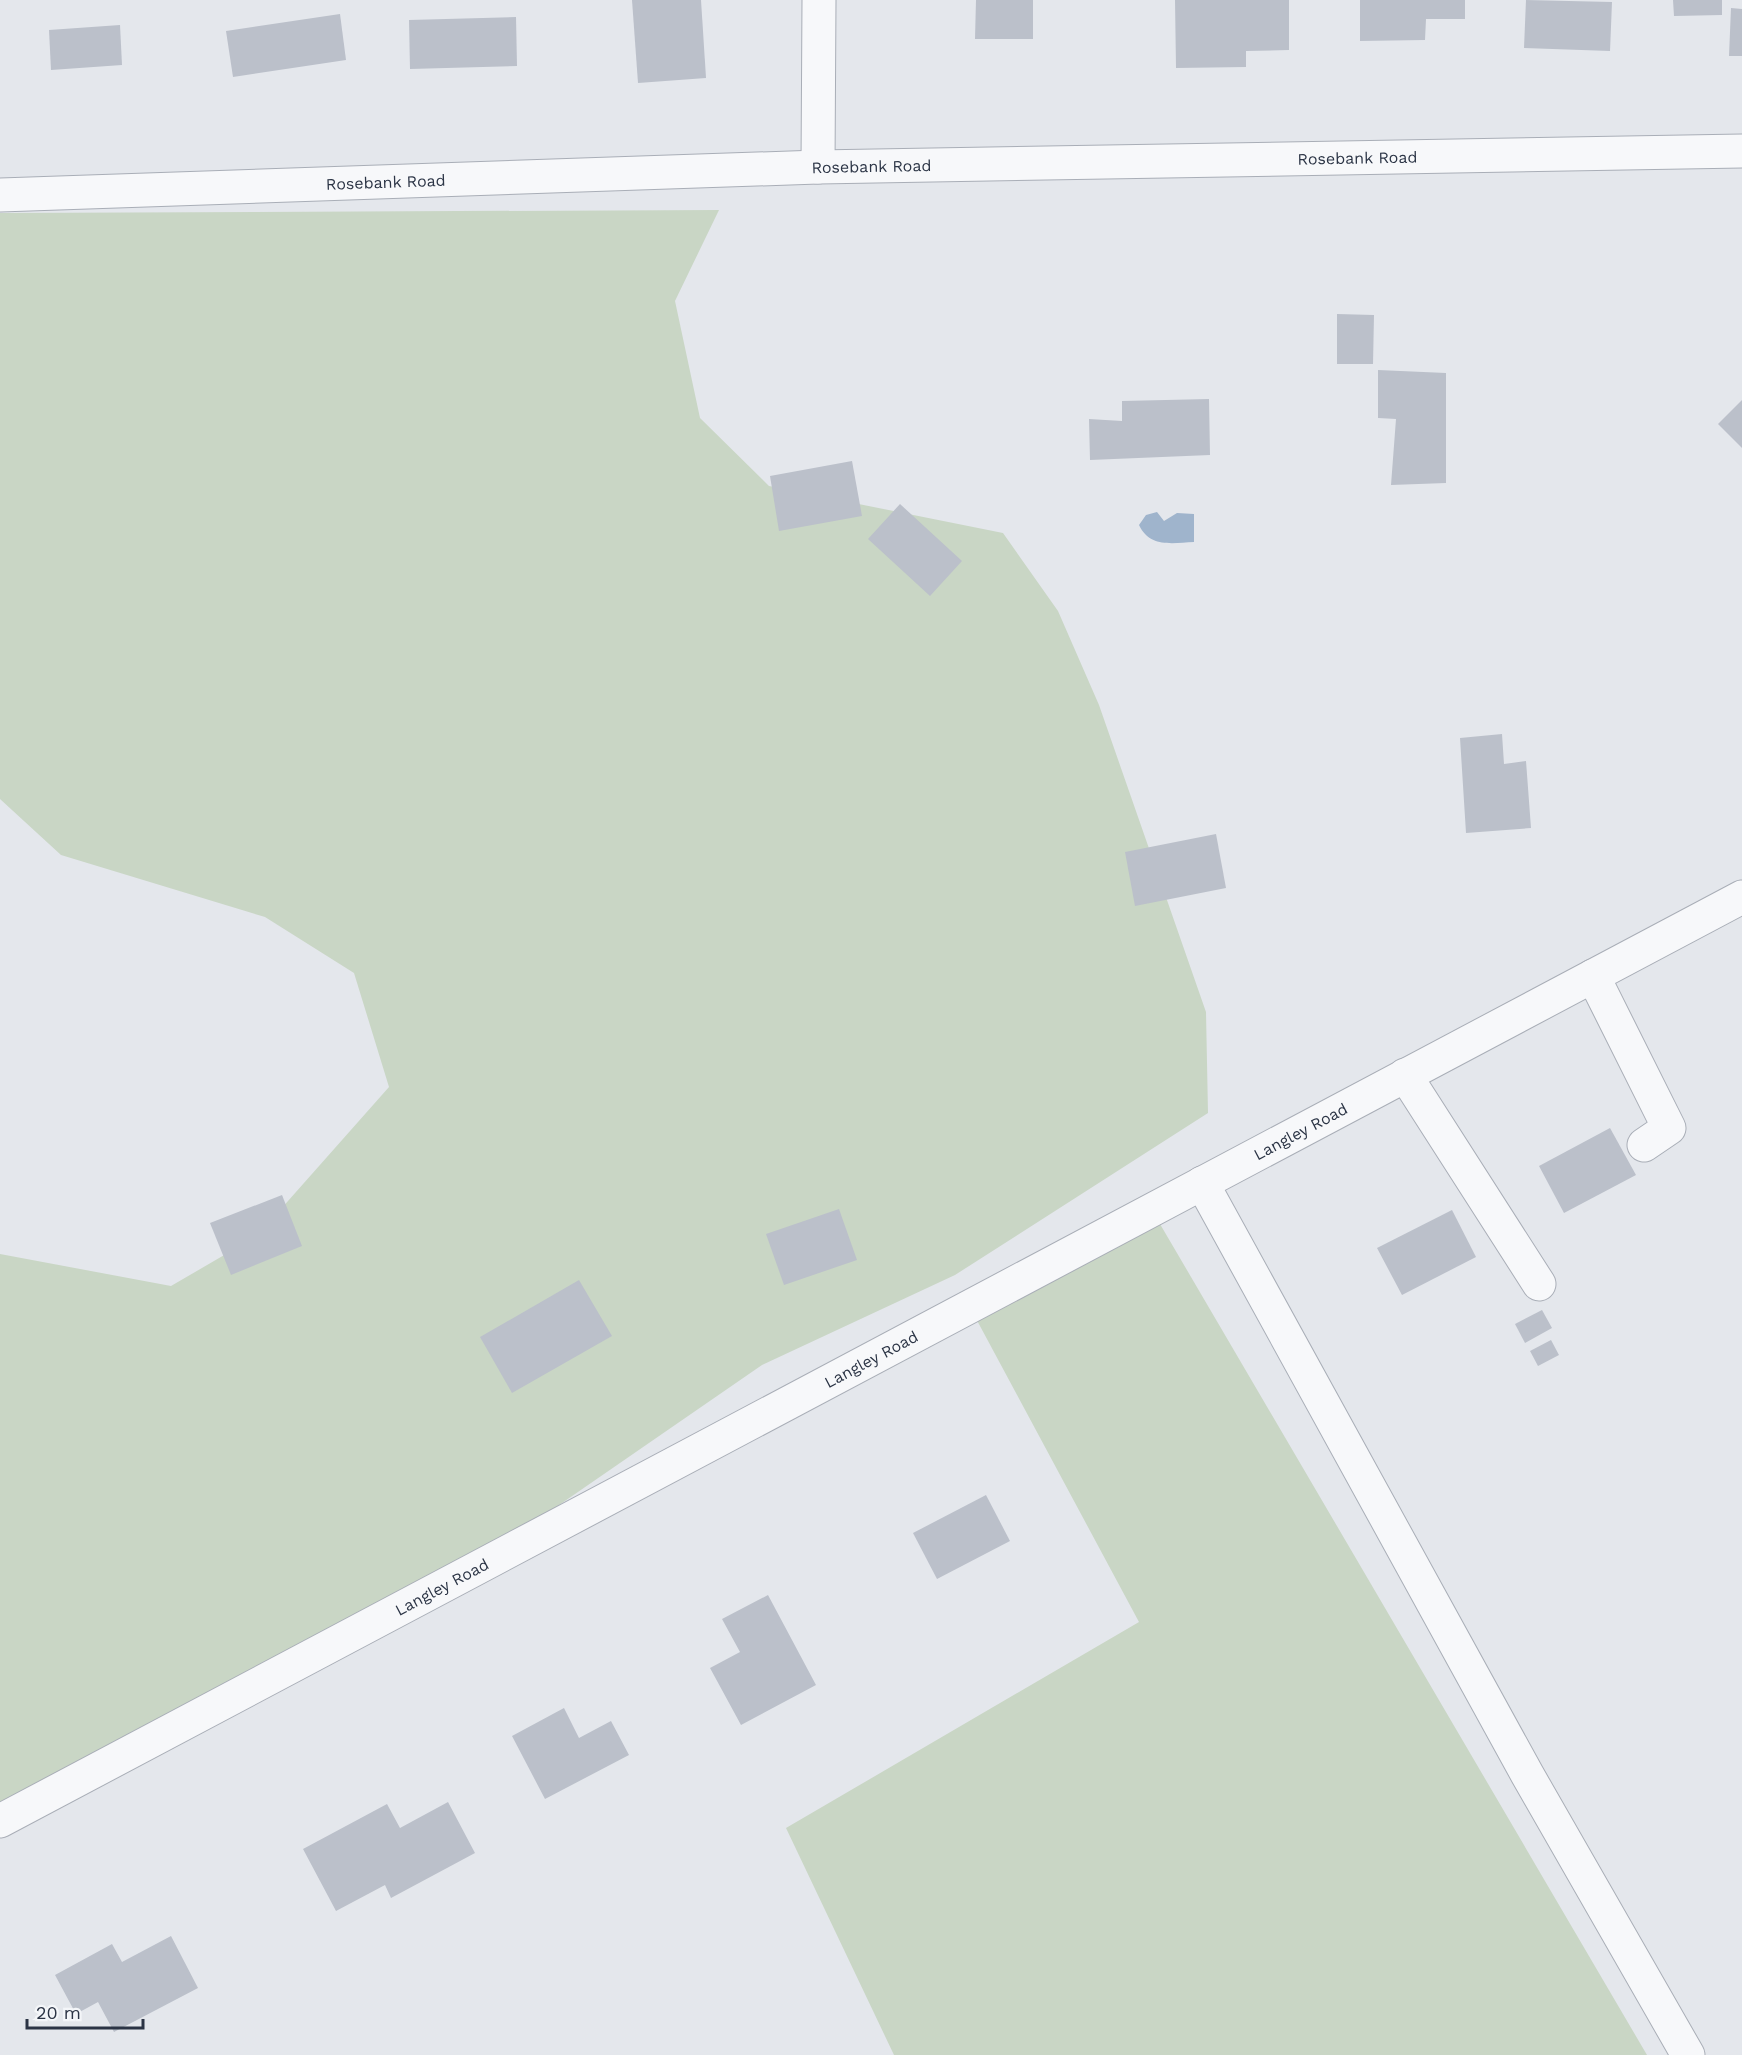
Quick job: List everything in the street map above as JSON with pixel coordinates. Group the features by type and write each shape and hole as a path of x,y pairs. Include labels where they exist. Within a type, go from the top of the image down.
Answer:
{"street":[{"path":"818,167 819,0"},
{"name":"Rosebank Road","path":"0,195 818,167 1742,152"},
{"name":"Langley Road","path":"0,1821 1742,897"},
{"path":"1593,976 1669,1128 1644,1145"},
{"path":"1405,1075 1539,1284"},
{"path":"1202,1183 1527,1774 1688,2055"}],"green space":[{"path":"719,210 675,301 700,418 769,486 1003,533 1058,611 1099,705 1206,1012 1208,1113 955,1275 762,1365 433,1592 0,1817 0,1254 171,1286 257,1236 389,1087 354,973 265,917 61,855 0,799 0,213"},
{"path":"1150,1207 1647,2055 894,2055 786,1828 1139,1622 973,1313"}],"water":[{"path":"1157,512 1164,521 1177,513 1194,514 1194,542 1170,543 1149,538 1139,525 1146,515"}],"building":[{"path":"632,0 701,0 706,78 638,83"},
{"path":"976,0 1033,0 1033,39 975,39"},
{"path":"1175,0 1289,0 1289,50 1246,51 1246,67 1176,68"},
{"path":"1360,0 1465,0 1465,19 1426,19 1425,40 1360,41"},
{"path":"1526,0 1612,2 1610,51 1524,48"},
{"path":"1673,0 1722,0 1722,15 1674,16"},
{"path":"1731,8 1742,9 1742,56 1729,56"},
{"path":"340,14 346,60 233,77 226,31"},
{"path":"516,17 517,66 410,69 409,20"},
{"path":"120,25 122,65 51,70 49,30"},
{"path":"1337,314 1374,315 1373,364 1337,364"},
{"path":"1378,370 1446,373 1446,483 1391,485 1396,419 1378,418"},
{"path":"1209,399 1210,455 1090,460 1089,419 1122,421 1122,401"},
{"path":"1742,400 1742,448 1718,424"},
{"path":"852,461 862,516 779,531 770,476"},
{"path":"900,504 962,561 930,596 868,539"},
{"path":"1502,734 1504,764 1526,761 1531,828 1466,833 1460,738"},
{"path":"1216,834 1226,888 1135,906 1125,852"},
{"path":"1610,1128 1636,1175 1564,1213 1539,1166"},
{"path":"282,1195 302,1246 231,1275 210,1223"},
{"path":"839,1209 857,1260 784,1285 766,1234"},
{"path":"1452,1210 1476,1257 1402,1295 1377,1248"},
{"path":"579,1280 612,1336 512,1393 480,1337"},
{"path":"1542,1310 1552,1328 1525,1343 1515,1324"},
{"path":"1551,1340 1559,1355 1538,1366 1530,1351"},
{"path":"986,1495 1010,1541 937,1579 913,1533"},
{"path":"768,1595 816,1685 741,1725 710,1668 740,1652 722,1619"},
{"path":"564,1708 579,1738 611,1721 629,1755 545,1799 512,1736"},
{"path":"448,1802 475,1853 391,1898 385,1885 336,1911 303,1849 387,1804 400,1828"},
{"path":"171,1936 198,1988 114,2032 98,2002 76,2014 55,1975 112,1944 122,1962"}]}
